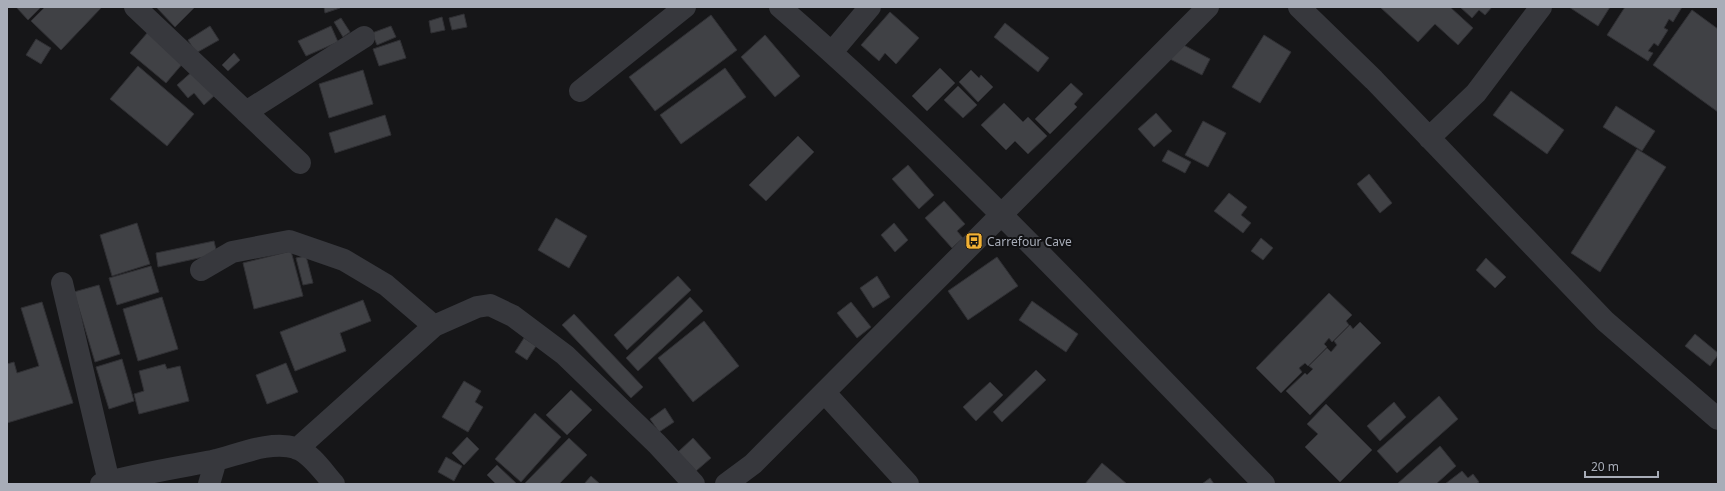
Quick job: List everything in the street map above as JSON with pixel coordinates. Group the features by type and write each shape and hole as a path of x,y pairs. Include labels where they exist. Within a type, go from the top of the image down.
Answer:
{"street":[{"path":"136,7 300,163"},
{"path":"580,91 685,7"},
{"path":"780,7 832,52 1002,216 1264,484"},
{"path":"832,52 870,7"},
{"path":"726,484 753,464 825,393 1208,7"},
{"path":"1299,7 1374,80 1605,321 1718,418"},
{"path":"1429,138 1476,94 1541,7"},
{"path":"246,112 364,37"},
{"path":"201,270 232,252 289,241 344,260 386,285 434,326"},
{"path":"62,283 105,483 216,460 254,449 284,446 297,449 309,457 334,484"},
{"path":"297,449 434,326 477,307 490,305 514,316 566,355 657,444 694,484"},
{"path":"825,393 908,484"},
{"path":"209,484 216,460"}],"building":[{"path":"16,7 41,7 28,20"},
{"path":"45,7 102,7 61,50 31,21"},
{"path":"156,7 195,7 175,27"},
{"path":"324,7 339,7 340,8 325,13"},
{"path":"1380,7 1450,7 1473,28 1458,45 1435,24 1418,42"},
{"path":"1460,7 1492,7 1485,15 1479,10 1472,18"},
{"path":"1569,7 1610,7 1598,26"},
{"path":"1625,7 1682,7 1673,22 1669,19 1664,28 1668,30 1658,46 1654,43 1648,51 1653,53 1648,61 1607,35"},
{"path":"1692,10 1718,29 1718,112 1653,65"},
{"path":"890,12 919,38 896,64 885,53 879,61 861,45"},
{"path":"464,14 467,27 452,30 449,18"},
{"path":"711,15 737,50 655,111 629,77"},
{"path":"442,17 445,30 431,33 429,21"},
{"path":"341,18 350,32 343,37 334,22"},
{"path":"1005,23 1049,58 1038,72 994,37"},
{"path":"210,26 219,40 196,53 188,40"},
{"path":"331,26 338,42 306,56 298,41"},
{"path":"391,26 396,37 377,45 372,33"},
{"path":"148,32 184,62 166,83 130,53"},
{"path":"765,35 800,76 775,97 741,57"},
{"path":"1264,35 1291,52 1260,103 1232,87"},
{"path":"36,39 51,48 41,64 26,55"},
{"path":"400,40 406,58 379,66 373,49"},
{"path":"1174,40 1210,59 1202,75 1166,57"},
{"path":"234,53 240,60 228,71 222,65"},
{"path":"138,66 194,114 167,146 110,99"},
{"path":"725,68 746,97 681,144 660,115"},
{"path":"940,68 955,83 927,111 912,96"},
{"path":"194,70 215,95 204,105 194,93 188,98 177,85"},
{"path":"363,70 373,104 329,118 319,84"},
{"path":"971,70 979,78 981,75 993,87 978,102 959,82"},
{"path":"1071,83 1083,94 1074,104 1077,107 1050,134 1035,119"},
{"path":"958,86 977,105 963,118 944,100"},
{"path":"1511,91 1564,130 1547,154 1493,115"},
{"path":"1004,103 1023,122 1028,117 1047,136 1028,154 1015,141 1006,150 981,125"},
{"path":"1616,106 1655,131 1642,151 1603,127"},
{"path":"1156,113 1172,131 1154,147 1138,129"},
{"path":"385,115 391,135 335,153 329,133"},
{"path":"1203,121 1226,133 1208,167 1185,155"},
{"path":"798,136 814,152 766,201 749,185"},
{"path":"1637,149 1666,167 1600,272 1571,253"},
{"path":"1168,150 1191,162 1185,173 1162,161"},
{"path":"908,165 934,195 919,209 892,179"},
{"path":"1369,174 1392,203 1380,213 1357,184"},
{"path":"1229,193 1247,207 1241,215 1251,223 1243,233 1214,211"},
{"path":"944,201 965,224 957,231 963,238 952,248 925,218"},
{"path":"556,218 587,236 569,268 538,250"},
{"path":"137,223 150,264 112,276 100,235"},
{"path":"894,223 908,240 895,252 881,235"},
{"path":"1261,238 1273,248 1263,260 1251,251"},
{"path":"214,241 217,254 158,267 156,253"},
{"path":"291,251 303,296 254,309 243,263"},
{"path":"306,256 313,283 303,285 296,258"},
{"path":"997,257 1018,286 968,320 948,291"},
{"path":"1486,258 1506,277 1495,288 1476,270"},
{"path":"151,266 159,292 117,305 109,278"},
{"path":"678,276 691,290 627,350 614,335"},
{"path":"877,276 890,297 873,308 860,288"},
{"path":"99,285 120,354 95,362 74,292"},
{"path":"1329,293 1352,315 1346,321 1349,325 1332,342 1329,338 1324,344 1327,347 1308,366 1305,363 1299,368 1302,372 1281,393 1256,368"},
{"path":"162,297 178,349 138,361 123,309"},
{"path":"690,297 703,311 638,371 626,358"},
{"path":"363,300 371,321 340,333 346,351 295,371 280,332"},
{"path":"1032,301 1078,334 1066,352 1019,320"},
{"path":"42,302 73,403 7,423 7,364 14,362 17,373 39,366 21,308"},
{"path":"851,302 871,327 857,338 837,313"},
{"path":"574,314 643,387 631,398 562,325"},
{"path":"704,321 739,366 693,402 658,358"},
{"path":"1360,322 1381,343 1310,415 1286,391 1305,373 1307,375 1313,369 1309,366 1327,348 1331,352 1337,345 1334,341 1350,325 1353,329"},
{"path":"1695,334 1718,353 1710,366 1685,346"},
{"path":"524,338 536,346 527,360 515,352"},
{"path":"122,359 134,401 109,409 96,367"},
{"path":"286,363 298,392 267,404 256,375"},
{"path":"165,364 167,369 180,366 189,401 139,414 134,394 144,391 139,371"},
{"path":"1036,370 1046,380 1002,422 993,412"},
{"path":"464,381 481,391 475,402 483,407 468,432 442,417"},
{"path":"990,382 1003,395 976,421 963,407"},
{"path":"571,390 592,410 567,435 546,415"},
{"path":"1439,396 1458,419 1397,473 1377,451"},
{"path":"1394,402 1406,417 1380,441 1367,426"},
{"path":"1326,404 1372,450 1340,482 1305,447 1318,434 1307,424"},
{"path":"665,408 674,422 659,432 650,419"},
{"path":"535,413 561,437 521,482 495,459"},
{"path":"467,437 479,449 464,465 452,453"},
{"path":"569,438 587,455 559,484 524,484"},
{"path":"693,438 711,458 696,471 678,452"},
{"path":"1440,446 1456,466 1436,484 1397,484"},
{"path":"446,457 462,466 454,481 438,472"},
{"path":"1102,463 1127,484 1085,484"},
{"path":"497,465 517,484 496,484 487,475"},
{"path":"1462,471 1468,478 1473,474 1479,482 1476,484 1445,484"},
{"path":"591,476 600,484 584,484"},
{"path":"1210,478 1214,484 1202,484"}],"place":[{"name":"Carrefour Cave","path":"974,241"}]}
